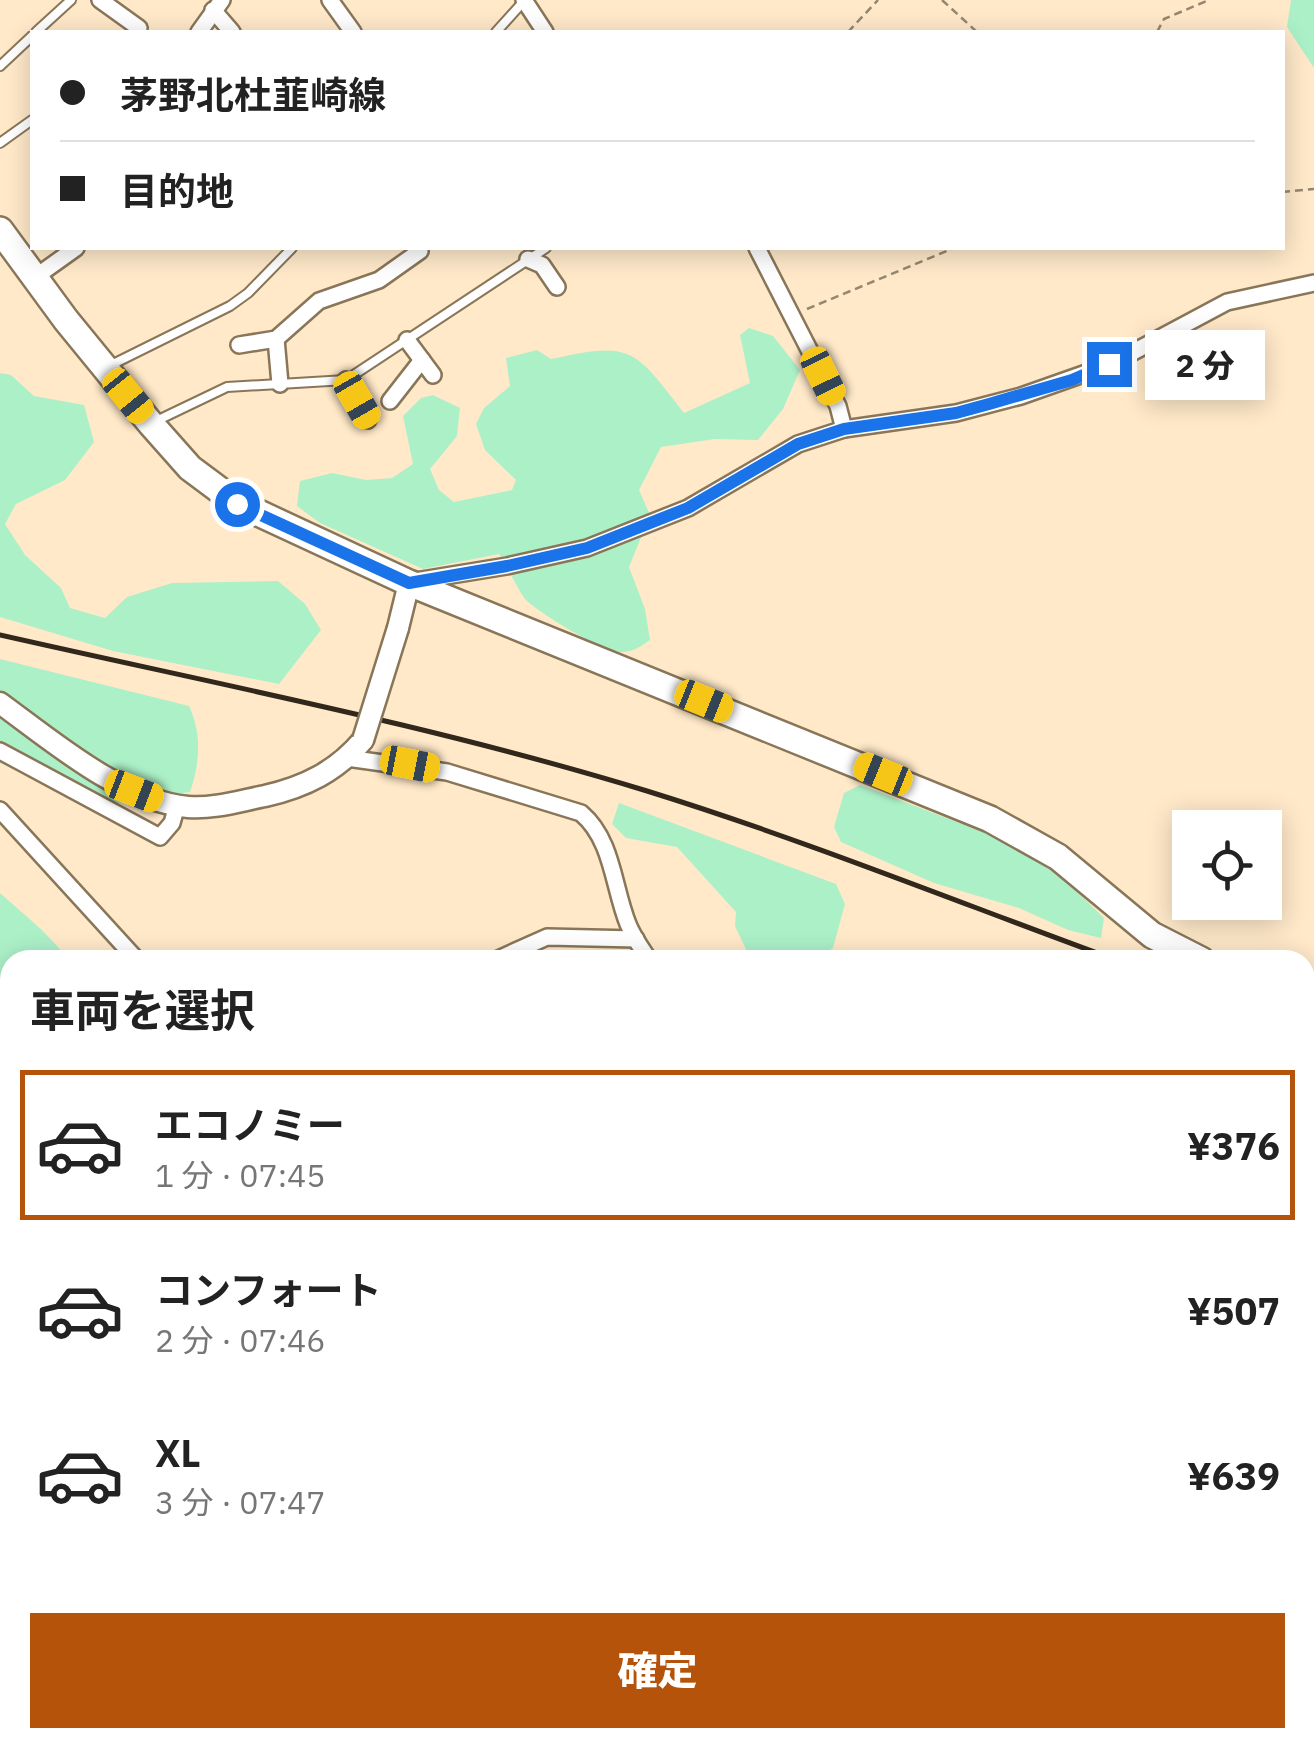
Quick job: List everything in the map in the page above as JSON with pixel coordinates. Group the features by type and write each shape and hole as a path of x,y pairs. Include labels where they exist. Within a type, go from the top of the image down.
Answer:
{"main road":[{"path":"0,230 151,424 190,468 237,504 409,583 990,819 1058,856 1152,935 1181,950"}],"street":[{"path":"100,0 139,28"},
{"path":"330,0 352,30"},
{"path":"524,0 543,30"},
{"path":"200,30 217,5 231,30"},
{"path":"34,278 73,250"},
{"path":"758,250 838,406 844,429"},
{"path":"238,345 276,339 319,301 379,280 420,252"},
{"path":"528,259 542,265 557,287"},
{"path":"0,703 80,761 134,791 177,805 213,807 274,794 331,772 363,740 409,583 587,548 688,508 798,444 844,429 956,413 1021,396 1109,364 1227,302 1314,283"},
{"path":"276,339 280,384"},
{"path":"407,340 434,375"},
{"path":"390,400 422,360"},
{"path":"346,380 368,420"},
{"path":"0,751 160,837 172,823 177,805"},
{"path":"347,758 448,772 582,813 603,841 628,925 643,950"},
{"path":"0,810 128,950"},
{"path":"518,950 546,937 636,939"}],"lane":[{"path":"38,30 71,0"},
{"path":"498,30 524,0"},
{"path":"0,66 30,38"},
{"path":"0,143 30,121"},
{"path":"105,368 230,306 248,294 290,250"},
{"path":"151,424 227,387 346,380 543,250"}],"path":[{"path":"850,30 878,0"},
{"path":"942,0 975,30"},
{"path":"1159,30 1164,19 1209,0"},
{"path":"1285,192 1314,190"},
{"path":"793,316 949,250"}],"green space":[{"path":"1291,0 1314,0 1314,68 1287,27"},
{"path":"749,328 773,336 800,370 783,409 758,440 715,439 661,447 639,490 650,515 629,567 645,609 650,640 634,650 622,652 601,646 535,607 524,598 499,554 423,569 320,523 297,506 300,481 332,473 366,480 392,478 413,464 403,416 421,398 433,395 460,408 457,436 430,469 439,490 454,502 512,490 516,480 485,450 476,424 484,408 510,386 506,358 537,350 551,359 599,351 629,355 654,375 684,413 750,383 740,335"},
{"path":"0,373 11,375 34,396 84,405 94,442 65,480 16,504 5,524 25,555 61,588 70,608 105,618 127,597 172,583 278,581 305,604 321,630 279,684 113,651 0,617"},
{"path":"0,659 189,706 198,749 190,792 96,806 0,763"},
{"path":"860,785 1004,840 1058,873 1104,918 1101,938 934,883 841,842 834,827 844,793"},
{"path":"619,803 836,884 845,904 833,948 746,950 735,926 736,912 677,847 626,838 612,824"},
{"path":"0,893 61,950 0,950"}],"railway":[{"path":"0,635 487,746 647,791 882,872 1089,950"}],"route":[{"path":"237,504 409,583 587,548 688,508 798,444 844,429 956,413 1072,380 1109,364"}]}
